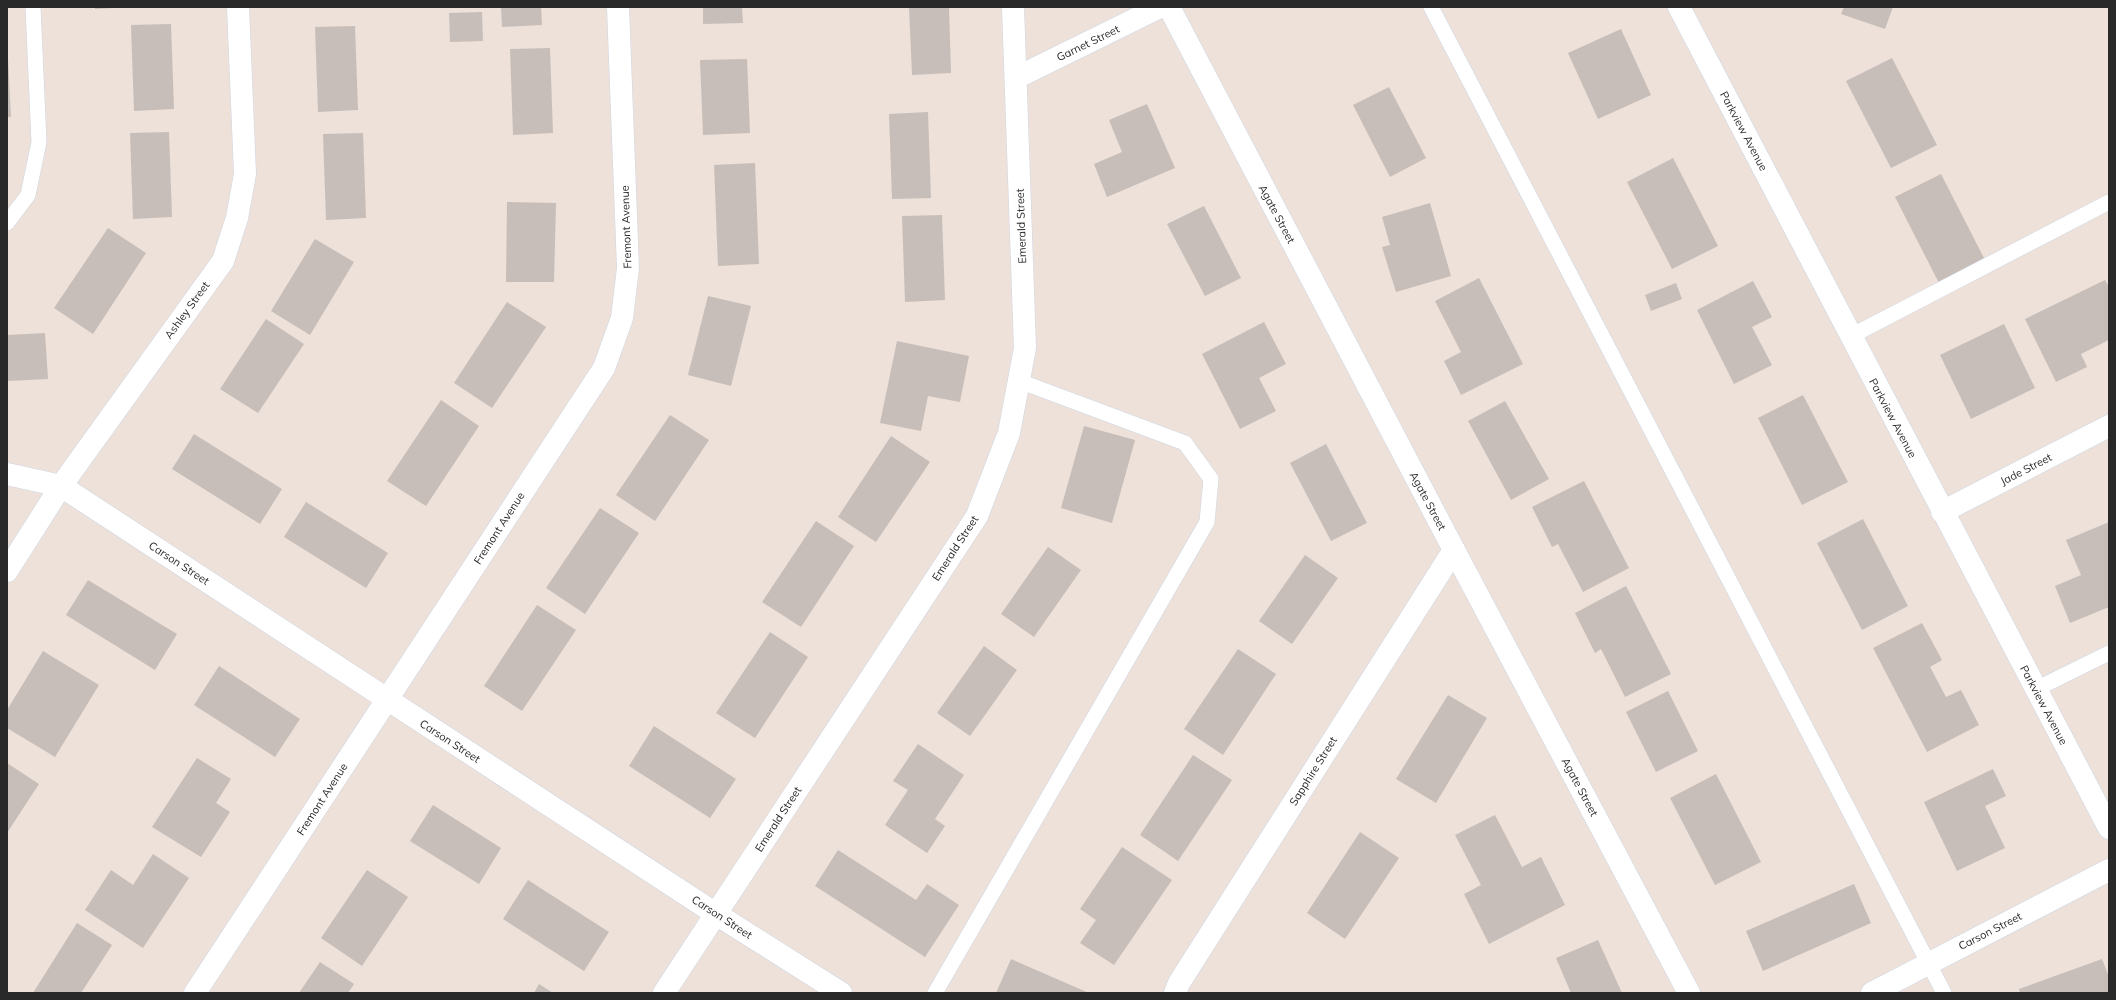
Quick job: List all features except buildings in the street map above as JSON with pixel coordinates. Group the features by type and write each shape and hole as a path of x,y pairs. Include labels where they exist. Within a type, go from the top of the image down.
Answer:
{"street":[{"name":"Ashley Street","path":"7,572 61,486 223,261 237,218 245,174 238,7"},
{"name":"Fremont Avenue","path":"195,993 604,368 622,318 628,268 618,7"},
{"name":"Emerald Street","path":"664,993 978,516 1009,433 1025,348 1013,7"},
{"name":"Garnet Street","path":"1016,78 1160,7"},
{"name":"Agate Street","path":"1169,7 1454,550 1689,993"},
{"name":"Parkview Avenue","path":"1679,7 1942,512 2109,828"},
{"name":"Jade Street","path":"1942,512 2109,426"},
{"path":"7,474 61,486"},
{"name":"Carson Street","path":"61,486 716,914 841,993"},
{"name":"Sapphire Street","path":"1175,993 1183,976 1454,550"},
{"name":"Carson Street","path":"1872,993 1929,962 2109,870"}],"lane":[{"path":"7,223 28,195 39,142 34,7"},
{"path":"1431,7 1944,993"},
{"path":"1851,336 2109,202"},
{"path":"935,993 1207,522 1210,479 1185,442 1019,381"},
{"path":"2036,689 2109,653"}]}
